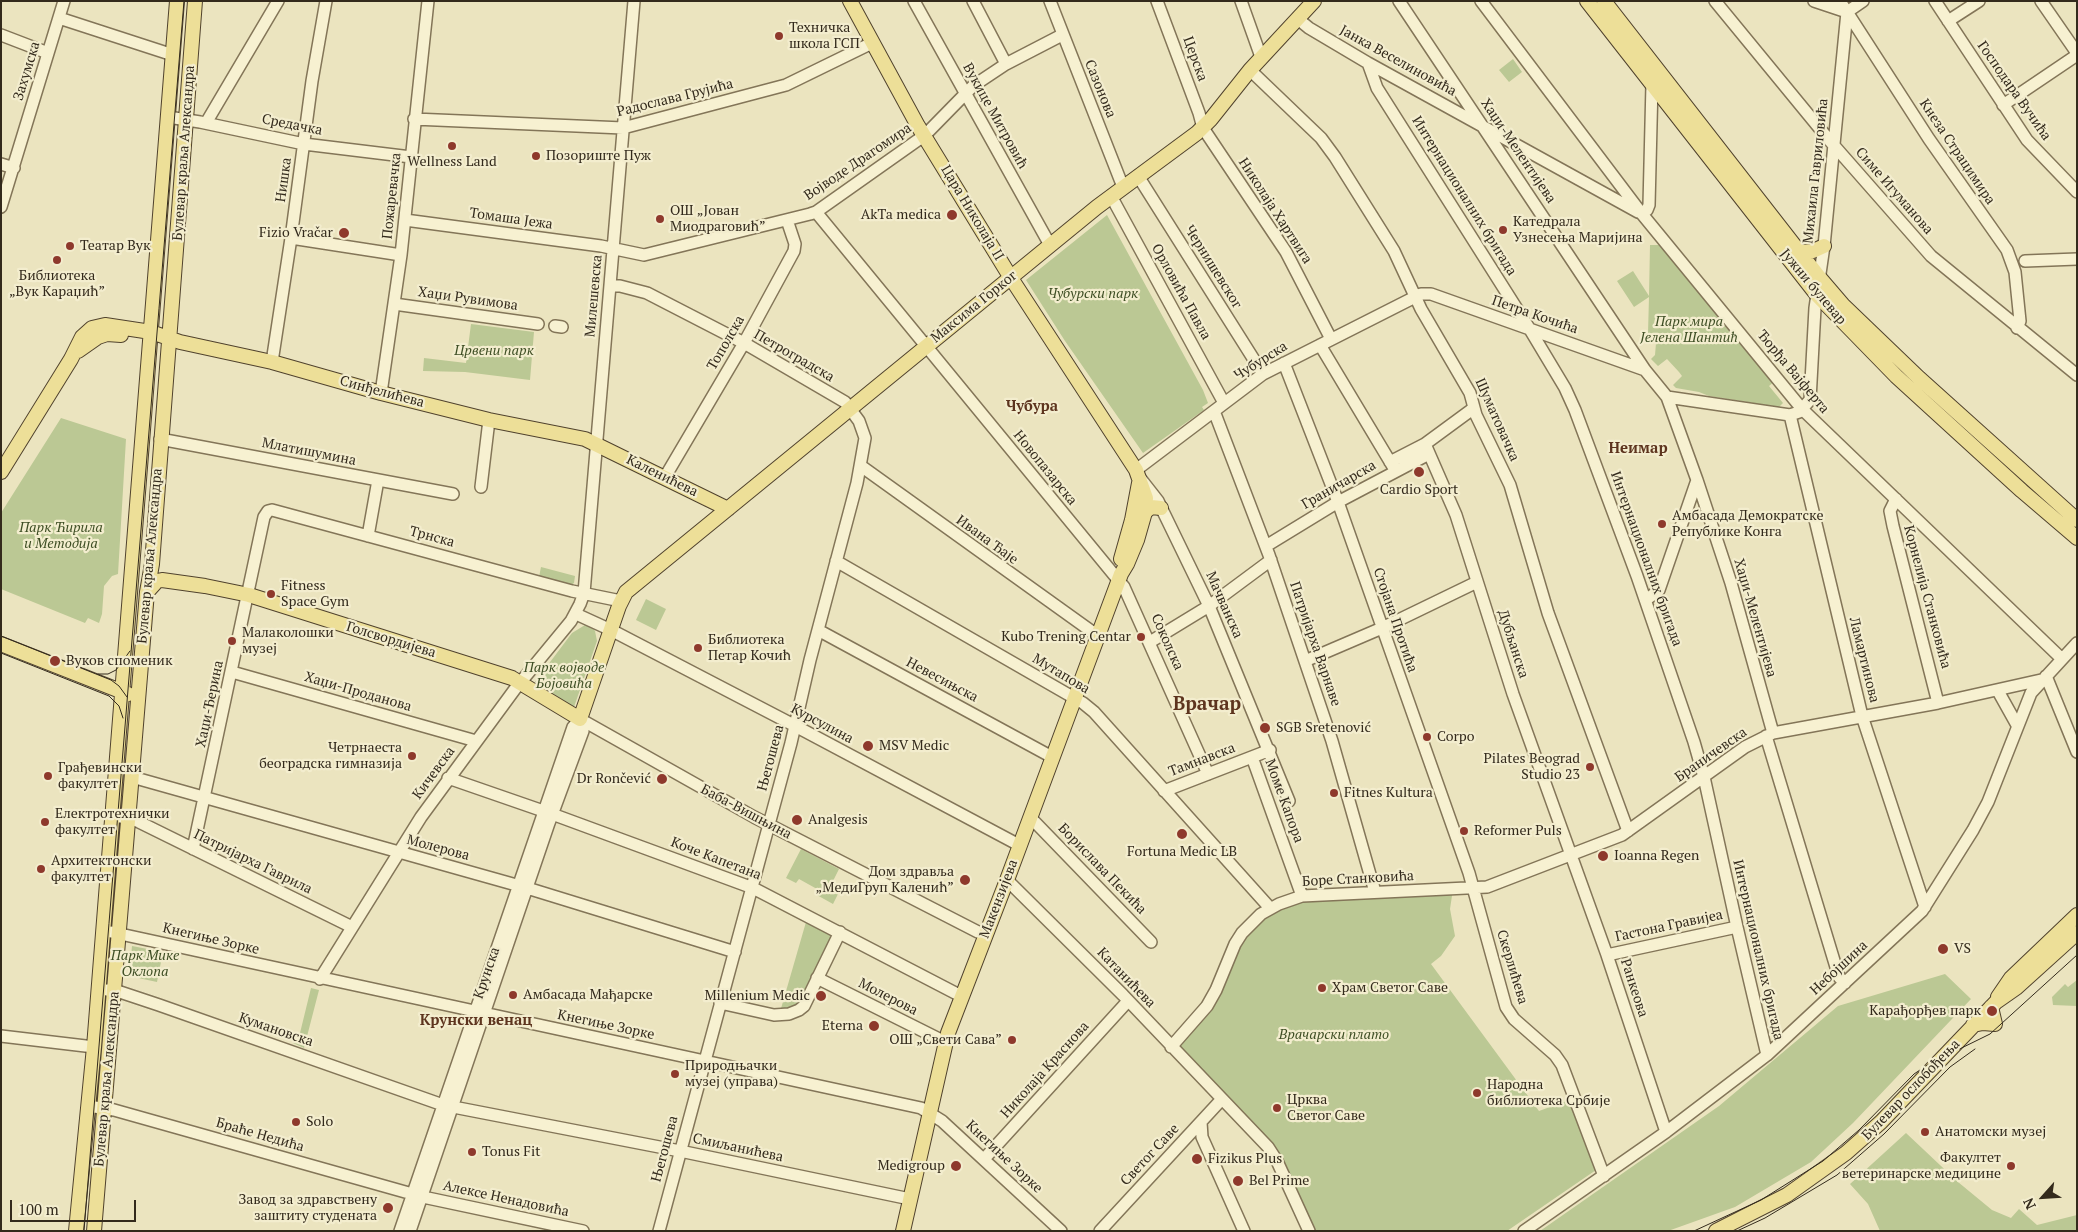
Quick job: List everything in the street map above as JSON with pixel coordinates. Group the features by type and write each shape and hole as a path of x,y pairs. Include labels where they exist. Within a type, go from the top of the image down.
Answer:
{"main road":[{"name":"Булевар краља Александра","path":"76,1231 94,1047 177,1"},
{"name":"Булевар краља Александра","path":"94,1231 147,592 152,564 160,439 195,1"},
{"name":"Цара Николаја II","path":"850,1 925,136 1011,278 1138,474"},
{"name":"Максима Горког","path":"621,601 626,592 1050,245 1111,196 1203,128 1250,70 1314,1"},
{"name":"Јужни булевар","path":"1587,1 1817,295 1904,382 2004,475 2077,538"},
{"name":"Јужни булевар","path":"1604,1 1819,277 1868,330 1984,438 2077,520"},
{"path":"1800,252 1812,251 1824,246"},
{"name":"Синђелићева","path":"1,472 71,359 82,337 94,327 105,325 272,362 381,393 489,420 585,439 596,443"},
{"name":"Каленићева","path":"596,443 728,509"},
{"name":"Макензијева","path":"903,1231 945,1042 1120,577 1137,540 1145,512 1146,498 1138,474"},
{"name":"Макензијева","path":"1120,577 1121,558 1132,520 1138,474"},
{"path":"1145,512 1151,507 1161,508"},
{"name":"Голсвордијева","path":"147,592 157,581 162,580 249,595 520,682"},
{"name":"Крунска","path":"580,719 621,601"},
{"path":"1,644 138,698"},
{"name":"Баба-Вишњина","path":"520,682 580,719"},
{"name":"Булевар ослобођења","path":"1716,1231 1787,1195 1846,1153 1880,1122 1974,1025 1993,1004 2011,978 2077,915"},
{"name":"Булевар ослобођења","path":"1993,1004 2016,988 2077,933"}],"street":[{"name":"Захумска","path":"1,207 64,1"},
{"path":"206,123 278,1"},
{"name":"Нишка","path":"272,362 326,1"},
{"name":"Пожаревачка","path":"381,393 401,255 428,1"},
{"name":"Милешевска","path":"584,592 634,1"},
{"name":"Вукице Митровић","path":"914,1 1050,245"},
{"path":"973,1 1006,64"},
{"name":"Сазонова","path":"1050,1 1123,188"},
{"name":"Церска","path":"1157,1 1203,128"},
{"path":"1241,1 1261,58"},
{"name":"Хаџи-Мелентијева","path":"1399,1 1645,370 1667,397 1731,583 1770,734 1839,977 1846,983"},
{"name":"Ђорђа Вајферта","path":"1480,1 1642,214 1799,405 2062,658"},
{"name":"Симе Игуманова","path":"1715,1 1834,145 1931,256 2077,375"},
{"path":"1814,1 1847,12 1863,1"},
{"name":"Кнеза Страцимира","path":"1840,1 1929,139 2007,250 2015,272 2020,322 2017,328"},
{"name":"Господара Вучића","path":"1935,1 2027,140 2077,192"},
{"path":"1948,21 1979,1"},
{"path":"2003,105 2077,54 2042,1"},
{"name":"Михаила Гавриловића","path":"1799,405 1808,403 1810,396 1817,295 1824,246 1847,12"},
{"path":"59,18 173,55"},
{"name":"Јанка Веселиновића","path":"1298,19 1309,28 1368,63 1642,214"},
{"path":"1,35 48,52"},
{"name":"Војводе Драгомира","path":"613,249 649,255 816,212 925,136 965,92 1006,64 1062,35"},
{"name":"Радослава Грујића","path":"414,119 623,128 786,85 872,43"},
{"name":"Интернационалних бригада","path":"1368,63 1377,88 1529,328 1570,399 1646,600 1704,777 1736,927 1767,1055"},
{"name":"Шуматовачка","path":"1250,70 1329,148 1387,239 1415,296 1470,393 1474,408 1510,485 1548,613 1581,708 1628,831"},
{"path":"1642,214 1649,205 1652,84"},
{"name":"Средачка","path":"168,117 206,123 304,144 411,157"},
{"name":"Николаја Хартвига","path":"1203,128 1286,252 1332,339"},
{"path":"1,164 14,168"},
{"name":"Чернишевског","path":"1138,176 1263,374"},
{"name":"Орловића Павла","path":"1111,196 1224,403"},
{"name":"Новопазарска","path":"816,212 1120,577"},
{"name":"Томаша Јежа","path":"405,220 613,249"},
{"name":"Тополска","path":"665,477 744,343 794,251 795,244 787,220"},
{"path":"292,238 401,255"},
{"path":"2025,262 2077,259"},
{"name":"Петроградска","path":"610,286 620,286 648,293 744,343 845,402 851,409"},
{"name":"Петра Кочића","path":"1415,296 1431,294 1645,370"},
{"name":"Чубурска","path":"1138,474 1224,403 1263,374 1415,296"},
{"name":"Хаџи Рувимова","path":"394,304 538,324"},
{"path":"1320,345 1393,466"},
{"name":"Стојана Протића","path":"1284,363 1338,502 1474,889"},
{"path":"1667,397 1790,415 1799,405"},
{"name":"Граничарска","path":"1266,546 1393,466 1427,449 1474,408"},
{"name":"Његошева","path":"659,1231 704,1061 753,888 861,466 865,444 864,434 860,423 851,409"},
{"name":"Патријарха Варнаве","path":"1214,411 1266,546 1332,741 1375,892"},
{"name":"Ламартинова","path":"1790,415 1862,716 1925,907"},
{"path":"481,487 489,420"},
{"name":"Млатишумина","path":"160,439 453,494"},
{"name":"Дубљанска","path":"1427,449 1456,515 1513,694 1572,854"},
{"name":"Ивана Ђаје","path":"861,466 1098,636"},
{"name":"Мачванска","path":"1138,474 1153,492 1209,606 1270,750"},
{"path":"368,536 378,480"},
{"path":"1646,600 1659,590 1697,480"},
{"name":"Корнелија Станковића","path":"1896,500 1890,511 1892,526 1938,703"},
{"name":"Трнска","path":"272,510 621,601"},
{"name":"Хаџи-Ђерина","path":"194,850 264,517 266,512 272,510"},
{"path":"1150,642 1209,606 1271,560"},
{"name":"Мутапова","path":"836,561 1075,698 1094,712 1270,908"},
{"name":"Соколска","path":"1120,577 1208,774"},
{"path":"1305,661 1382,628 1477,582"},
{"name":"Кичевска","path":"320,979 420,817 520,682 576,614 584,592"},
{"name":"Курсулина","path":"576,614 611,630 1019,845"},
{"name":"Невесињска","path":"818,630 1052,757"},
{"name":"Небојшина","path":"1524,1231 1666,1132 1767,1055 1925,907 1973,830 1988,802 2027,700 2043,678 2077,643"},
{"name":"Хаџи-Проданова","path":"232,672 476,741"},
{"path":"2043,678 2077,752"},
{"name":"Браничевска","path":"1474,889 1499,884 1628,831 1745,747 1770,734 1938,703 2043,678"},
{"path":"1998,690 2017,725"},
{"name":"Крунска","path":"410,1231 418,1195 447,1106 548,812 583,731 580,719"},
{"name":"Баба-Вишњина","path":"580,719 768,825 978,932"},
{"name":"Моме Капора","path":"1289,801 1270,750 1252,757 1302,896"},
{"name":"Тамнавска","path":"1164,791 1252,757"},
{"name":"Молерова","path":"132,777 523,887 735,952"},
{"name":"Коче Капетана","path":"448,778 548,812 753,888 961,996"},
{"name":"Патријарха Гаврила","path":"112,816 129,818 352,927"},
{"name":"Борислава Пекића","path":"1030,817 1151,942"},
{"name":"Ранкеова","path":"1572,854 1666,1132"},
{"name":"Катанићева","path":"1007,880 1128,1001 1272,1151 1308,1231"},
{"name":"Боре Станковића","path":"1171,1046 1207,1006 1216,990 1235,944 1242,934 1251,923 1270,908 1302,896 1474,889"},
{"name":"Скерлићева","path":"1474,889 1506,1007 1514,1019 1555,1055 1562,1065 1604,1176"},
{"name":"Гастона Гравијеа","path":"1607,955 1736,927"},
{"name":"Кнегиње Зорке","path":"103,930 929,1111 1061,1231"},
{"path":"720,1003 774,1015 789,1014 803,1008 840,932"},
{"name":"Молерова","path":"817,978 945,1042"},
{"name":"Кумановска","path":"98,989 114,991 447,1106"},
{"name":"Николаја Краснова","path":"984,1159 1128,1001"},
{"path":"1,1036 94,1047"},
{"name":"Светог Саве","path":"1100,1231 1222,1099"},
{"name":"Браће Недића","path":"88,1106 105,1108 418,1195"},
{"name":"Смиљанићева","path":"447,1106 680,1151 910,1199"},
{"path":"1201,1122 1202,1137 1244,1231"},
{"path":"1188,1136 1194,1134 1202,1137"},
{"name":"Крунска","path":"400,1231 418,1195"},
{"name":"Алексе Ненадовића","path":"418,1195 583,1231"}],"green space":[{"path":"1513,59 1522,72 1509,82 1499,70"},
{"name":"Чубурски парк","path":"1107,215 1203,390 1208,403 1202,407 1204,410 1143,453 1065,341 1026,280"},
{"name":"Парк мира Јелена Шантић","path":"1650,245 1663,245 1776,380 1769,386 1783,403 1779,407 1709,396 1699,392 1676,388 1673,385 1682,376 1679,372 1667,359 1658,366 1651,359 1655,355 1656,343 1648,333 1649,297 1634,307 1617,281 1633,271 1649,296"},
{"name":"Црвени парк","path":"471,324 534,332 530,380 465,372 423,371 424,358 466,363"},
{"name":"Парк Ћирила и Методија","path":"61,418 126,439 118,574 112,576 104,586 102,614 99,623 88,618 85,623 1,589 1,513"},
{"path":"541,567 575,576 574,583 571,585 539,577"},
{"path":"646,599 666,609 656,630 636,620"},
{"name":"Парк војводе Бојовића","path":"585,625 592,627 595,631 597,641 574,707 535,682 572,633"},
{"path":"801,849 839,869 832,883 836,885 833,891 838,894 833,904 815,894 817,889 799,879 796,883 786,878"},
{"name":"Врачарски плато","path":"1453,889 1450,909 1455,936 1441,956 1431,964 1539,1111 1569,1100 1596,1170 1507,1231 1314,1231 1276,1148 1175,1042 1201,1014 1235,944 1279,904"},
{"path":"806,922 834,937 799,1006 780,1012"},
{"name":"Парк Мике Оклопа","path":"132,946 163,952 157,982 129,976"},
{"name":"Карађорђев парк","path":"1945,974 1971,999 1853,1123 1811,1162 1735,1207 1668,1231 1540,1231 1719,1106 1838,1006"},
{"path":"2077,980 2077,1006 2053,1005 2052,997 2065,984 2068,987"},
{"path":"311,988 319,990 304,1048 293,1043 295,1032 300,1033"},
{"path":"1906,1133 1958,1182 1992,1210 2011,1218 2019,1209 2037,1225 2077,1215 2077,1231 1880,1231 1868,1204 1850,1184"}],"tram line":[{"path":"84,1231 184,1"},
{"path":"1,636 111,680 119,686 127,697"},
{"path":"98,674 108,674 116,670 130,651"},
{"path":"1,653 109,696 119,706 123,718"},
{"path":"1694,1231 1761,1200 1823,1161 1859,1130 1914,1074 1929,1064 1990,1034 2077,955"},
{"path":"1737,1231 1765,1218 1837,1175 1884,1134 1950,1067 1975,1049"}],"place":[{"name":"Техничка школа ГСП","path":"779,36"},
{"name":"Wellness Land","path":"452,146"},
{"name":"Позориште Пуж","path":"536,156"},
{"name":"AkTa medica","path":"952,215"},
{"name":"ОШ „Јован Миодраговић”","path":"660,219"},
{"name":"Катедрала Узнесења Маријина","path":"1503,230"},
{"name":"Fizio Vračar","path":"344,233"},
{"name":"Театар Вук","path":"70,246"},
{"name":"Библиотека „Вук Караџић”","path":"57,260"},
{"name":"Cardio Sport","path":"1419,472"},
{"name":"Амбасада Демократске Републике Конга","path":"1662,524"},
{"name":"Fitness Space Gym","path":"271,594"},
{"name":"Kubo Trening Centar","path":"1141,637"},
{"name":"Малаколошки музеј","path":"232,641"},
{"name":"Библиотека Петар Кочић","path":"698,648"},
{"name":"Вуков споменик","path":"55,661"},
{"name":"SGB Sretenović","path":"1265,728"},
{"name":"Corpo","path":"1427,737"},
{"name":"MSV Medic","path":"868,746"},
{"name":"Четрнаеста београдска гимназија","path":"412,756"},
{"name":"Pilates Beograd Studio 23","path":"1590,767"},
{"name":"Грађевински факултет","path":"48,776"},
{"name":"Dr Rončević","path":"662,779"},
{"name":"Fitnes Kultura","path":"1334,793"},
{"name":"Analgesis","path":"797,820"},
{"name":"Електротехнички факултет","path":"45,822"},
{"name":"Reformer Puls","path":"1464,831"},
{"name":"Fortuna Medic LB","path":"1182,834"},
{"name":"Ioanna Regen","path":"1603,856"},
{"name":"Архитектонски факултет","path":"41,869"},
{"name":"Дом здравља „МедиГруп Каленић”","path":"965,880"},
{"name":"VS","path":"1943,949"},
{"name":"Храм Светог Саве","path":"1322,988"},
{"name":"Амбасада Мађарске","path":"513,995"},
{"name":"Millenium Medic","path":"821,996"},
{"name":"Карађорђев парк","path":"1992,1011"},
{"name":"Eterna","path":"874,1026"},
{"name":"ОШ „Свети Сава”","path":"1012,1040"},
{"name":"Природњачки музеј (управа)","path":"675,1074"},
{"name":"Народна библиотека Србије","path":"1477,1093"},
{"name":"Црква Светог Саве","path":"1277,1108"},
{"name":"Solo","path":"296,1122"},
{"name":"Анатомски музеј","path":"1925,1132"},
{"name":"Tonus Fit","path":"472,1152"},
{"name":"Fizikus Plus","path":"1197,1159"},
{"name":"Medigroup","path":"956,1166"},
{"name":"Факултет ветеринарске медицине","path":"2011,1166"},
{"name":"Bel Prime","path":"1238,1181"},
{"name":"Завод за здравствену заштиту студената","path":"388,1208"}],"district":[{"name":"Чубура","path":"1032,407"},
{"name":"Неимар","path":"1638,449"},
{"name":"Врачар","path":"1207,705"},
{"name":"Крунски венац","path":"476,1021"}]}
